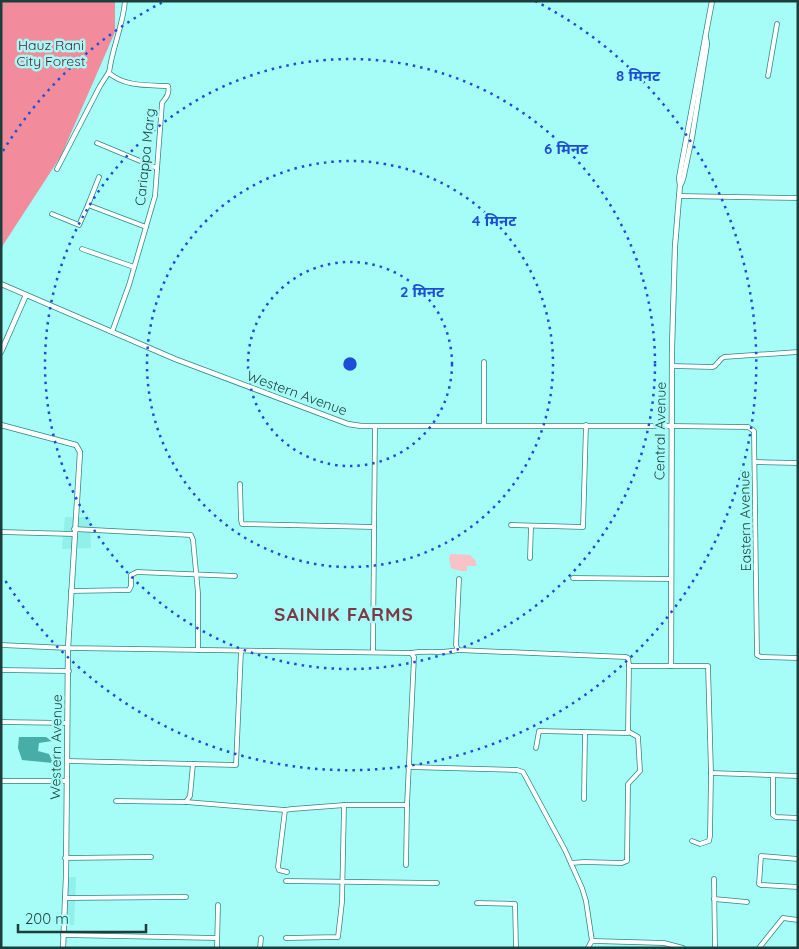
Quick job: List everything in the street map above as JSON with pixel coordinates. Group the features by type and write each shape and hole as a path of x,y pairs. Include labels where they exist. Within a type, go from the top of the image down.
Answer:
{"street":[{"path":"57,169 109,72 125,1"},
{"name":"Central Avenue","path":"670,666 672,366 679,196 692,137 703,44 706,38 712,1"},
{"path":"768,76 777,24"},
{"name":"Cariappa Marg","path":"109,72 115,78 136,84 168,86 167,97 162,103 155,196 112,332"},
{"path":"97,143 157,168"},
{"path":"52,214 79,225 90,206 99,177"},
{"path":"679,196 798,198"},
{"path":"90,206 146,228"},
{"path":"82,249 134,267"},
{"name":"Western Avenue","path":"1,284 175,359 333,420 354,425 671,426"},
{"path":"1,352 26,295"},
{"path":"672,366 713,367 724,357 798,352"},
{"path":"484,362 484,425"},
{"name":"Western Avenue","path":"1,425 78,447 80,452 68,648 63,948"},
{"path":"511,525 583,527 586,425"},
{"path":"373,651 375,426"},
{"name":"Eastern Avenue","path":"671,426 752,428 755,434 756,462 757,655 761,657 798,658"},
{"path":"756,462 798,463"},
{"path":"240,484 242,524 374,527"},
{"path":"530,558 531,526"},
{"path":"1,532 191,535 197,574 198,650"},
{"path":"71,591 129,590 131,575 137,572 235,576"},
{"path":"573,578 670,579"},
{"path":"458,650 456,645 459,579"},
{"path":"1,644 68,648 241,651 373,651 411,653 458,650 626,657 628,658 629,665 629,732"},
{"path":"66,761 237,764 241,651"},
{"path":"406,865 408,767 414,657 411,653"},
{"path":"629,665 707,665 709,667 710,839 703,844 692,841"},
{"path":"1,670 69,671"},
{"path":"1,722 67,723"},
{"path":"536,748 539,730 585,733 629,732 638,736 640,771 628,784 627,861 622,863 571,863"},
{"path":"584,798 585,733"},
{"path":"186,802 190,796 193,764"},
{"path":"408,767 517,770 523,772 571,863 584,894 592,941 588,948"},
{"path":"711,773 798,776"},
{"path":"772,776 774,815 776,817 798,818"},
{"path":"1,781 66,781"},
{"path":"116,801 186,802 285,810 344,805 407,805"},
{"path":"286,938 338,937 343,882 344,805"},
{"path":"285,810 278,870 287,872"},
{"path":"798,859 761,856 759,884 798,887"},
{"path":"66,858 151,857"},
{"path":"714,879 715,948"},
{"path":"286,881 437,883"},
{"path":"65,898 186,897"},
{"path":"714,899 747,902"},
{"path":"477,903 515,904 516,948"},
{"path":"217,948 218,904"},
{"path":"759,948 783,918 798,920"},
{"path":"63,935 217,938"},
{"path":"260,948 261,938"},
{"path":"592,941 664,945 683,948"}],"shaded area":[{"path":"65,517 90,517 91,548 62,549"},
{"path":"451,554 470,555 475,560 477,566 467,566 467,571 451,568 449,557"},
{"path":"19,737 46,737 52,741 39,743 38,751 49,754 53,763 22,760 18,748"},
{"path":"68,877 76,877 74,925 65,925"}],"green space":[{"name":"Hauz Rani City Forest","path":"1,1 115,1 115,32 61,156 3,245 1,251"}],"district":[{"name":"SAINIK FARMS","path":"344,614"}]}
